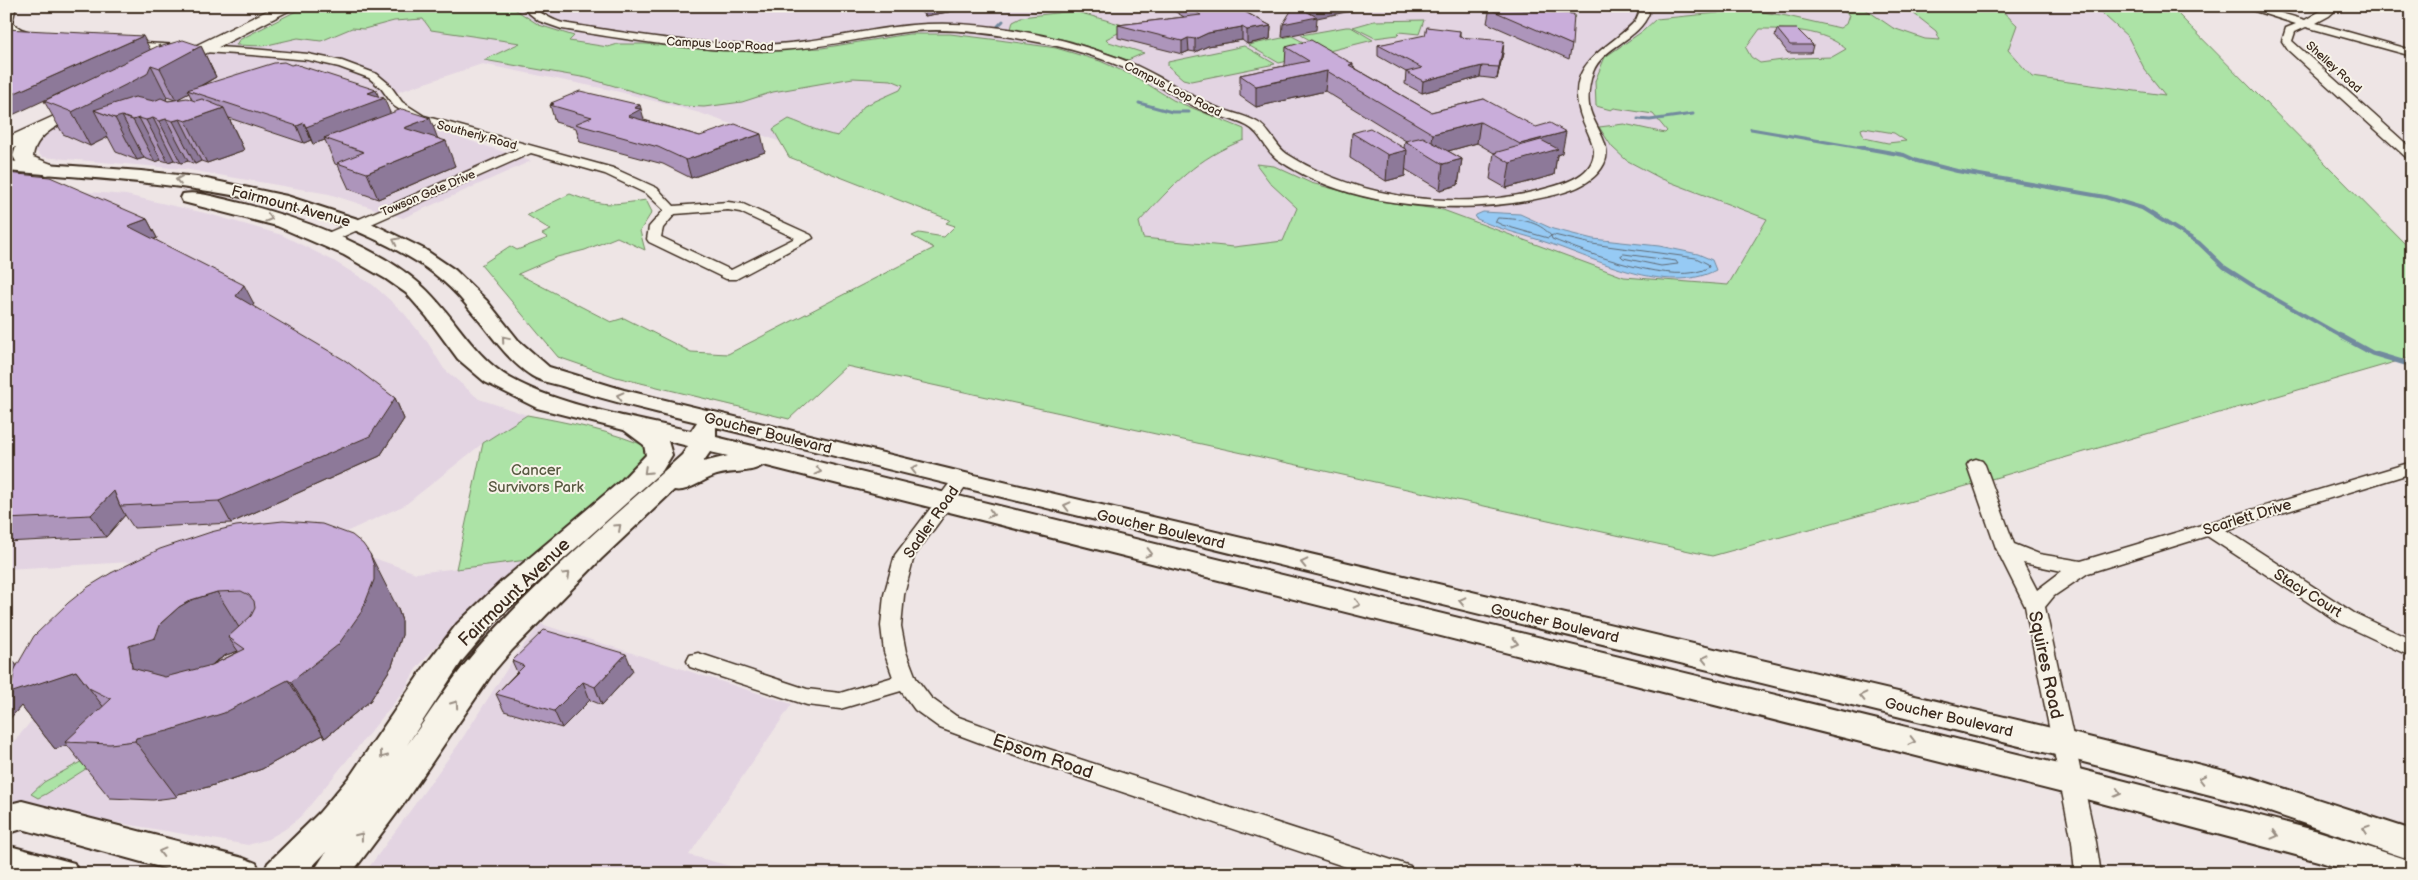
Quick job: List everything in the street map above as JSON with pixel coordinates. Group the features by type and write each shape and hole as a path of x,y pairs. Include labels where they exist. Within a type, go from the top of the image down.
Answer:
{"main road":[{"path":"269,6 181,48 151,68 210,46 290,6"},
{"path":"6,131 99,94 38,130 6,145"},
{"path":"38,130 26,147 23,156 26,160 47,169"},
{"name":"Fairmount Avenue","path":"6,166 141,176 197,183 280,200 356,224 417,253 448,274 479,306 510,345 541,372 616,396 695,415"},
{"name":"Fairmount Avenue","path":"6,178 116,188 203,201 265,216 328,238 393,274 413,289 440,317 466,353 493,378 510,389 546,403 703,443 691,461 577,565 500,642 483,663 390,796 330,874"},
{"path":"695,415 703,425 703,443"},
{"name":"Goucher Boulevard","path":"695,415 952,491 2071,780 2318,846 2404,874"},
{"name":"Fairmount Avenue","path":"281,874 346,806 411,715 443,664 469,632 498,602 653,465 659,455 656,442 628,424"},
{"name":"Goucher Boulevard","path":"703,443 771,460 952,491 2064,744 2249,791 2412,845"},
{"path":"646,502 701,470 729,463 771,460"},
{"path":"6,820 22,815 243,874"},
{"path":"6,860 61,874"}],"street":[{"path":"11,6 7,20 11,28 25,34 47,39"},
{"name":"Campus Loop Road","path":"525,6 539,18 572,28 584,34 609,38 651,39 735,47 776,47 936,27 1029,37 1082,49 1138,70 1209,109 1256,126 1275,151 1303,168 1335,182 1366,191 1410,199 1486,202 1520,199 1547,193 1578,181 1599,162 1600,150 1584,110 1583,98 1589,69 1608,47 1642,22 1644,13 1638,6"},
{"path":"2244,6 2412,53"},
{"name":"Shelley Road","path":"2335,6 2322,17 2303,23 2290,30 2287,40 2292,48 2411,154"},
{"name":"Southerly Road","path":"117,44 181,48 210,46 241,48 285,51 308,57"},
{"name":"Southerly Road","path":"210,46 308,57 364,71 380,82 398,104 420,118 609,171 638,183 657,196 671,210"},
{"name":"Towson Gate Drive","path":"328,238 529,149"},
{"path":"728,206 743,208 806,238 730,276 654,238 656,227 671,210 728,206"},
{"name":"Squires Road","path":"1976,465 2006,548 2035,606 2084,842 2088,874"},
{"name":"Scarlett Drive","path":"2035,606 2047,591 2081,568 2412,467"},
{"name":"Sadler Road","path":"906,681 895,652 891,626 894,595 905,555 952,491"},
{"name":"Stacy Court","path":"2210,529 2339,613 2412,649"},
{"name":"Scarlett Drive","path":"2006,548 2035,560 2081,568"},
{"path":"698,661 808,697 840,701 906,681"},
{"name":"Epsom Road","path":"906,681 923,704 948,722 1023,750 1401,874"}],"shaded area":[{"path":"306,6 2166,6 2176,12 2412,251 2412,357 1712,556 970,219 784,143 700,113 616,91 482,64 377,99 398,117 531,161 403,218 329,194 184,169 42,157 36,151 34,146 52,130"},
{"path":"6,185 126,195 209,214 282,235 332,260 373,285 403,312 428,343 444,369 479,399 527,415 483,443 405,505 326,541 416,573 535,559 439,643 416,669 404,691 302,815 287,828 268,839 248,845 90,818 6,800 6,751 167,560 6,569"},
{"path":"541,624 792,704 689,855 759,874 383,874 367,870 458,745 518,652"}],"green space":[{"path":"1533,5 1553,6 1567,10 1575,17 1572,20 1510,12 1508,6 1515,6 1524,10 1528,6"},
{"path":"306,6 510,6 539,25 574,36 569,41 608,47 618,44 646,44 723,51 822,48 909,34 950,34 1056,48 1100,61 1136,77 1173,100 1244,129 1244,140 1212,155 1199,164 1186,174 1151,209 1139,222 1143,238 1234,247 1283,241 1297,208 1271,184 1256,164 1274,166 1311,183 1379,201 1443,210 1624,277 1728,285 1767,219 1662,179 1626,160 1612,147 1599,127 1624,124 1665,133 1667,131 1653,114 1614,108 1611,110 1596,106 1595,81 1605,57 1643,31 1656,19 1718,13 1727,6 1787,16 1840,28 1846,24 1849,15 1836,6 1861,6 1893,28 1925,39 1940,40 1936,31 1904,6 1997,6 2017,25 2008,50 2032,77 2165,95 2145,70 2128,37 2094,6 2166,6 2176,12 2412,251 2412,357 1981,482 1712,556 846,366 789,419 616,377 558,357 481,265 510,246 517,250 548,238 542,234 551,230 527,215 570,194 608,204 646,200 652,212 640,231 645,250 617,237 585,250 557,257 518,274 611,322 624,318 691,352 728,354 934,248 912,236 919,233 944,237 955,226 946,223 950,220 789,157 773,129 789,119 819,131 838,136 864,106 900,90 903,85 891,80 853,78 773,92 742,102 704,107 683,106 587,78 484,60 520,43 431,30 423,19 394,21 364,29 352,28 321,41 298,38 263,46 236,45 239,40","holes":["1760,29 1805,31 1827,37 1846,49 1832,57 1798,58 1760,63 1751,57 1746,48","1861,129 1894,133 1906,141 1888,143 1864,138"]},
{"path":"1074,11 1130,27 1106,39 1109,42 1144,53 1128,60 1071,41 1011,29 1013,21 1021,17"},
{"path":"1424,20 1419,34 1399,32 1398,35 1375,38 1353,27 1374,21"},
{"path":"1351,27 1373,40 1329,51 1301,35"},
{"path":"1292,36 1324,53 1279,63 1248,45"},
{"path":"1244,46 1275,64 1191,81 1183,79 1168,66 1168,62"},
{"name":"Cancer Survivors Park","path":"527,415 574,424 623,438 652,449 648,459 535,559 456,569 483,443"},
{"path":"86,759 100,760 38,798 31,794 44,782"}],"water":[{"path":"1483,212 1520,214 1553,229 1593,239 1659,246 1698,254 1712,260 1716,270 1697,277 1676,279 1632,272 1493,226 1475,218 1476,215"}],"building":[{"path":"1186,6 1234,6 1271,26 1247,30 1242,27 1208,33 1195,39 1188,38 1182,41 1118,25 1201,15"},
{"path":"1294,6 1314,6 1302,9 1317,17 1283,24"},
{"path":"1490,7 1574,14 1572,45 1489,9"},
{"path":"1427,27 1460,31 1459,37 1504,41 1499,67 1482,66 1423,81 1406,72 1422,68 1378,45 1425,35"},
{"path":"6,29 143,36 6,97"},
{"path":"1777,29 1797,29 1813,45 1790,45"},
{"path":"183,40 201,46 160,68 151,65 147,74 72,112 44,101 160,45 159,47"},
{"path":"1311,40 1353,64 1349,65 1431,112 1484,99 1536,127 1550,123 1566,132 1520,144 1480,122 1433,134 1327,71 1256,86 1240,75 1309,61 1286,47"},
{"path":"284,62 376,90 368,93 384,98 306,127 304,123 297,126 187,90 274,63"},
{"path":"580,91 640,105 634,108 641,109 628,116 700,136 735,124 761,134 686,160 658,147 575,124 592,117 550,105"},
{"path":"135,97 154,101 161,98 168,101 187,98 195,101 202,99 224,108 186,121 166,119 159,121 153,118 133,120 122,116 115,118 94,110"},
{"path":"402,109 430,118 404,128 446,141 367,173 337,163 364,152 324,138"},
{"path":"1370,128 1407,150 1388,155 1352,133"},
{"path":"1423,137 1462,159 1443,164 1405,141"},
{"path":"1541,140 1558,149 1510,163 1494,153"},
{"path":"6,173 50,177 147,219 128,226 244,285 236,296 346,361 395,398 370,436 219,501 120,506 114,491 91,515 6,519"},
{"path":"283,521 322,524 352,535 363,544 370,554 374,566 374,580 362,611 338,645 291,682 288,680 224,713 168,731 136,738 135,741 110,744 65,742 111,699 89,688 76,671 10,693 15,669 34,636 68,603 88,587 111,573 160,549 236,526","holes":["241,591 249,595 254,601 255,608 251,616 228,637 245,649 212,665 165,677 132,668 129,646 155,638 161,623 179,607 191,600 217,592"]},
{"path":"544,630 626,654 595,687 583,682 554,711 496,694 524,666 512,661"}],"waterway":[{"path":"998,26 1003,21"},
{"path":"1139,103 1172,112 1189,112"},
{"path":"1638,119 1650,120 1693,114"},
{"path":"1751,129 1867,149"},
{"path":"1859,147 1904,155 1917,161 1957,171 2105,197 2142,208 2199,243 2224,267 2263,292 2343,337"},
{"path":"2341,336 2372,353 2412,365"}]}
